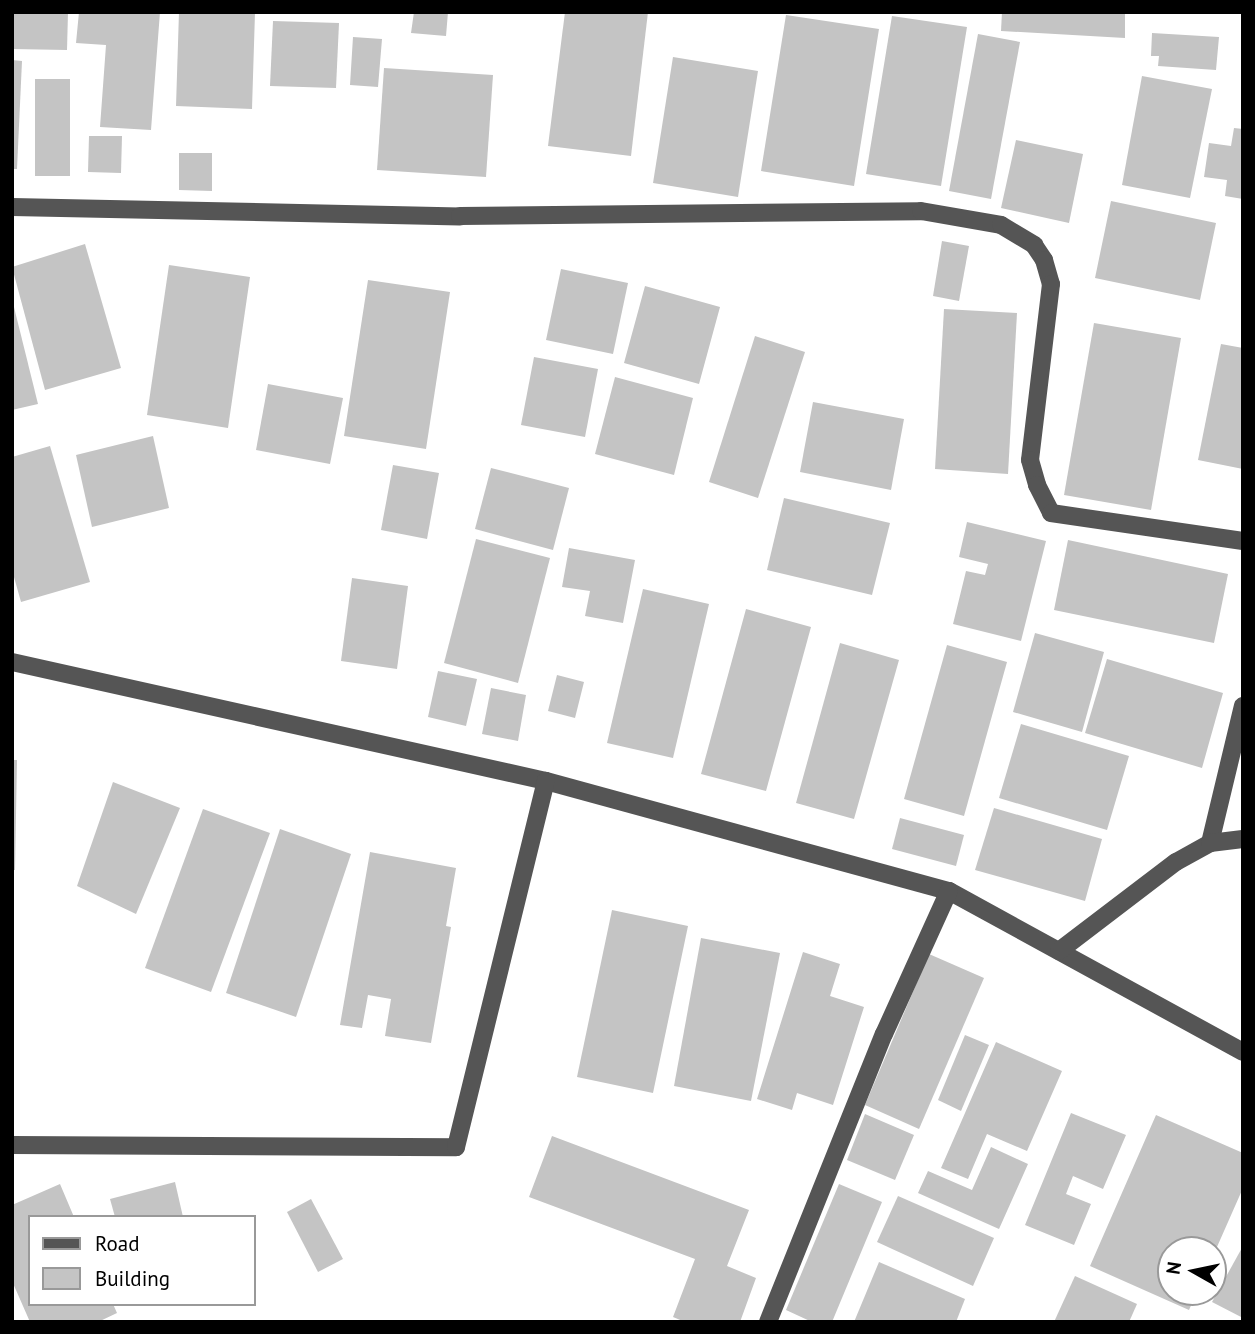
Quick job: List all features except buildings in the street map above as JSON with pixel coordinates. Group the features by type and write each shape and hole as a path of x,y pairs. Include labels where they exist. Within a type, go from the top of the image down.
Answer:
{"street":[{"path":"12,207 460,216 921,211 1002,225 1034,245 1044,260 1051,284 1030,460 1037,485 1051,513 1243,541"},
{"path":"12,662 546,780 949,891 1243,1052"},
{"path":"1210,843 1243,706"},
{"path":"12,1145 456,1147 546,780"},
{"path":"1059,951 1176,862 1210,843 1243,839"},
{"path":"768,1322 884,1034 949,891"}]}
